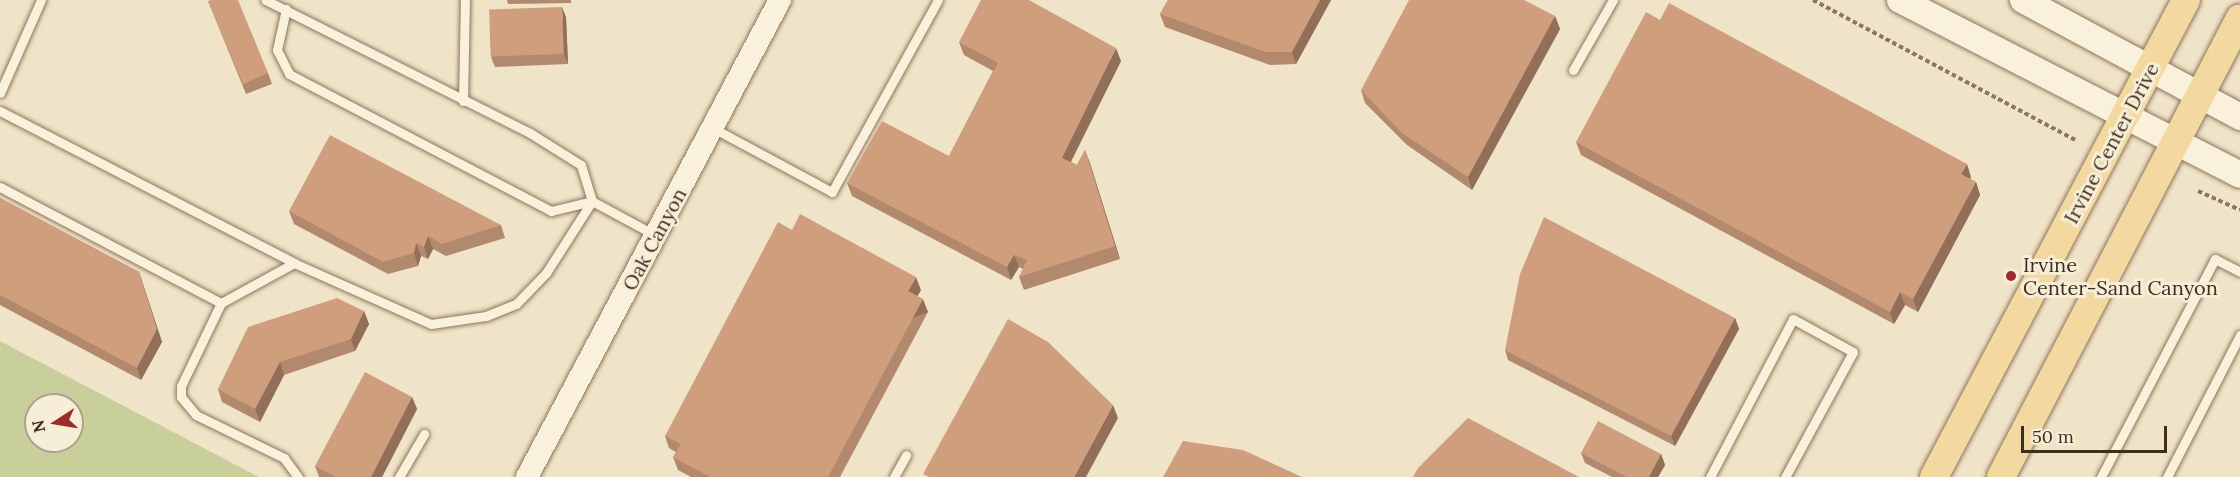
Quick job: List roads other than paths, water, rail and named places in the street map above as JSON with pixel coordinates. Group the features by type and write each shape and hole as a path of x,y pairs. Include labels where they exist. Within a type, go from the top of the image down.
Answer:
{"main road":[{"path":"1900,0 2240,175"},
{"path":"2023,0 2149,71 2240,117"},
{"name":"Irvine Center Drive","path":"1934,477 2186,0"},
{"path":"2001,477 2240,18"}],"street":[{"name":"Oak Canyon","path":"527,477 780,0"}],"lane":[{"path":"0,93 41,0"},
{"path":"0,111 294,263 431,324 486,316 516,304 546,273 592,201 581,165 463,101 266,0"},
{"path":"463,101 465,0"},
{"path":"713,128 832,192 939,0"},
{"path":"1572,70 1612,0"},
{"path":"286,9 277,50 289,74 551,211 592,201 655,236"},
{"path":"0,187 221,303"},
{"path":"2101,477 2215,259 2240,272"},
{"path":"294,263 221,303 181,386 181,397 196,415 284,458 298,477"},
{"path":"1713,476 1793,319 1852,352 1785,477"},
{"path":"2167,477 2240,335"},
{"path":"399,477 424,434"},
{"path":"894,477 906,455"}],"place":[{"name":"Irvine Center-Sand Canyon","path":"2011,276"}]}
